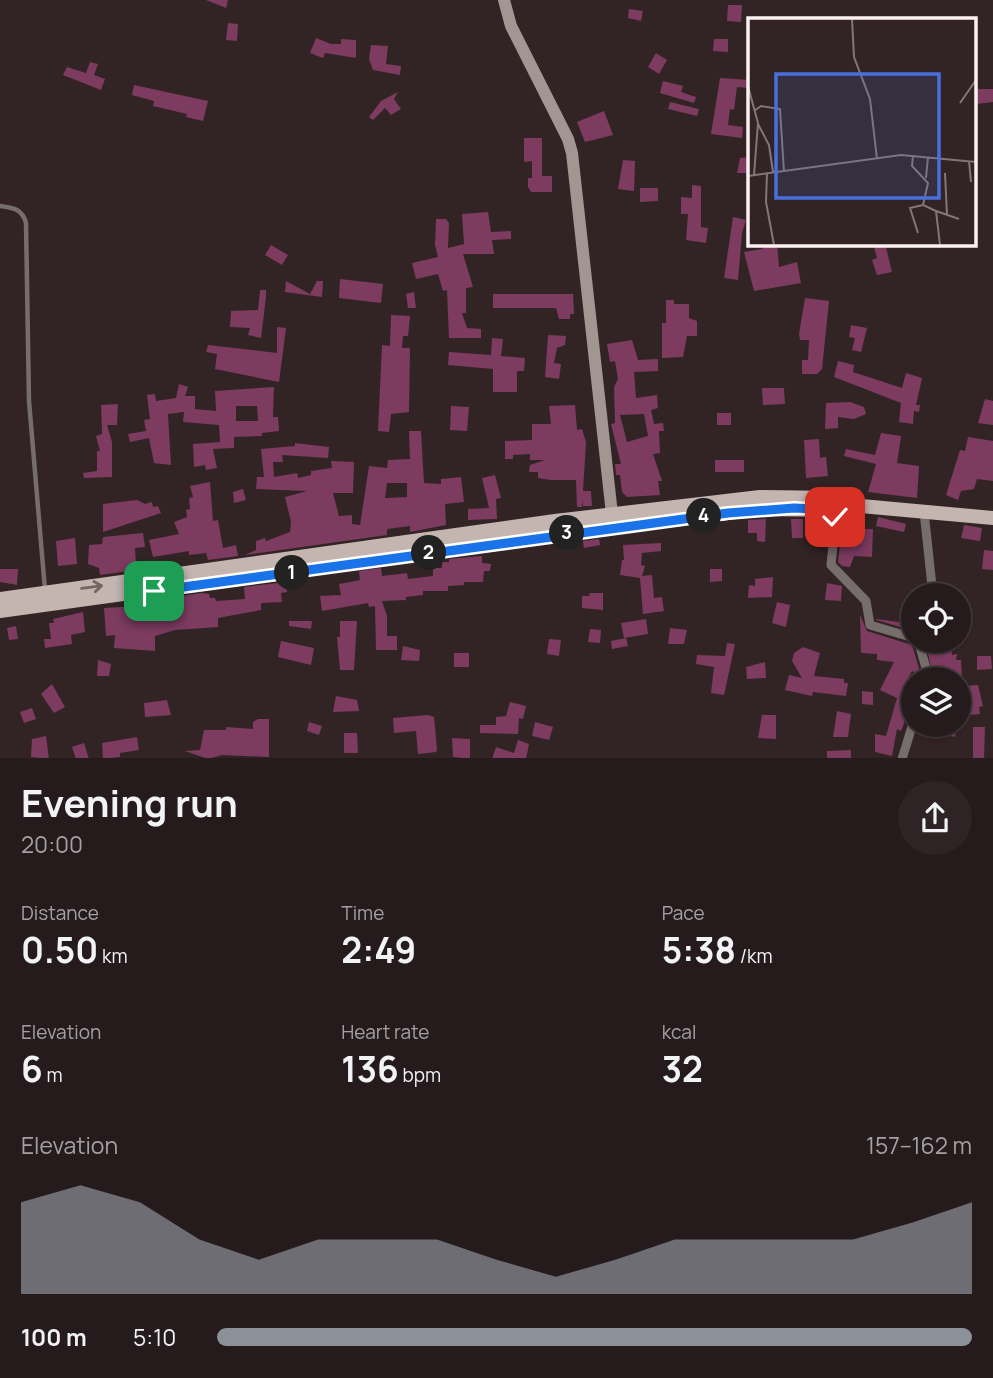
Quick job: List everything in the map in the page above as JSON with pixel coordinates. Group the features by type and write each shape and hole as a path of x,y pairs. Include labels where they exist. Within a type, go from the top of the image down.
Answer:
{"main road":[{"path":"0,611 46,599 613,521 837,504 993,518"},
{"path":"0,599 46,599"}],"street":[{"path":"504,0 511,26 568,139 572,153 613,521"},
{"path":"837,504 831,565 866,601 870,625 901,634"},
{"path":"924,512 932,583"},
{"path":"902,758 909,737"}],"lane":[{"path":"0,206 15,208 23,214 26,223 29,401 46,599"}],"building":[{"path":"206,0 228,0 226,8"},
{"path":"728,5 742,5 741,22 727,21"},
{"path":"629,9 643,11 641,21 628,18"},
{"path":"228,23 238,24 237,41 226,40"},
{"path":"316,38 331,44 341,44 341,39 356,40 356,58 325,53 323,58 310,53"},
{"path":"714,39 728,39 728,52 713,51"},
{"path":"371,45 388,46 386,64 401,66 400,75 373,70 369,59"},
{"path":"656,53 667,60 659,74 648,67"},
{"path":"90,62 98,64 94,75 105,79 101,90 63,75 67,67 86,73"},
{"path":"720,78 748,80 748,88 737,87 734,110 730,109 728,125 743,127 742,138 711,134"},
{"path":"663,81 683,86 681,92 696,97 694,103 660,93"},
{"path":"134,85 208,101 203,121 186,117 187,114 153,106 154,101 132,95"},
{"path":"977,89 993,89 993,102 977,104"},
{"path":"398,92 394,99 401,109 391,115 385,108 373,120 369,117 381,101"},
{"path":"670,102 699,109 697,116 668,109"},
{"path":"604,111 613,135 585,142 577,122"},
{"path":"524,138 542,138 542,176 552,176 552,192 531,192 528,187 528,178 532,178 532,161 524,162"},
{"path":"748,157 748,173 737,173 740,158"},
{"path":"623,160 635,161 634,191 618,189"},
{"path":"692,185 701,186 701,227 708,228 706,243 686,240 688,214 681,214 681,197 692,198"},
{"path":"640,188 658,188 658,201 640,202"},
{"path":"488,212 491,232 511,231 511,239 492,240 494,254 463,254 473,287 466,288 466,313 462,313 467,328 481,329 481,338 449,338 447,290 443,291 438,274 416,279 412,263 438,257 435,245 436,219 446,219 449,223 448,248 464,244 462,214"},
{"path":"733,217 746,220 742,233 738,280 724,278"},
{"path":"271,245 288,255 282,265 265,255"},
{"path":"763,245 777,245 779,267 797,262 801,283 754,291 744,252 762,249"},
{"path":"874,245 885,245 892,272 877,275 872,260 877,258"},
{"path":"340,279 383,284 381,303 339,298"},
{"path":"286,281 310,294 317,281 323,281 322,297 285,292"},
{"path":"260,290 266,290 261,338 248,335 250,328 230,327 231,311 258,310"},
{"path":"414,292 416,308 408,308 406,294"},
{"path":"493,294 573,294 574,314 570,314 570,319 559,319 556,308 493,308"},
{"path":"805,298 829,301 822,369 817,374 802,374 802,360 808,360 809,340 800,340 799,334"},
{"path":"666,300 674,300 674,304 689,304 689,318 697,321 697,336 687,336 683,357 662,358 662,323 666,323"},
{"path":"391,315 410,316 408,336 403,336 402,348 410,348 409,412 391,414 389,432 378,431 382,345 390,346"},
{"path":"851,325 867,328 861,352 852,350 855,338 849,337"},
{"path":"277,327 286,328 279,382 215,369 217,354 206,352 208,345 277,353"},
{"path":"548,335 566,336 565,345 557,348 554,363 561,364 559,379 545,377"},
{"path":"492,338 503,339 501,356 525,358 524,371 517,371 517,392 493,392 493,369 448,365 449,352 491,355"},
{"path":"632,340 638,360 658,359 658,371 634,372 636,398 657,395 658,408 651,410 654,424 663,423 664,431 659,431 660,453 653,454 662,481 658,481 660,495 627,497 622,492 620,475 616,475 615,464 621,464 611,424 615,423 614,387 618,379 615,361 610,362 607,344","holes":["644,414 648,436 627,442 620,415"]},
{"path":"838,361 854,365 853,372 902,388 906,373 922,378 916,405 920,405 919,412 914,411 913,424 899,422 901,403 834,377"},
{"path":"179,384 188,387 185,396 195,396 195,409 216,411 215,391 274,387 273,417 278,417 279,431 262,433 262,436 234,437 234,448 213,449 217,468 206,470 205,465 194,467 193,444 220,442 219,425 183,422 184,412 168,414 171,465 154,463 149,438 130,442 128,434 146,431 144,420 150,419 147,395 155,394 156,401 176,398","holes":["236,406 257,406 258,421 236,421"]},
{"path":"762,388 784,388 785,404 763,405"},
{"path":"985,399 993,401 993,425 978,423"},
{"path":"850,402 864,407 866,414 854,419 838,417 838,428 825,429 826,403"},
{"path":"118,404 117,425 107,425 112,442 112,477 84,478 83,473 97,471 97,451 100,451 96,436 102,434 101,405"},
{"path":"575,405 577,430 582,429 586,442 583,491 591,491 592,506 583,506 583,499 582,507 577,507 576,480 538,478 538,472 529,472 530,465 545,460 530,460 530,454 513,455 513,459 505,459 505,441 532,440 532,424 551,424 549,406"},
{"path":"451,406 469,407 467,431 450,430"},
{"path":"717,413 731,413 731,425 717,425"},
{"path":"409,431 421,431 424,483 441,484 441,479 461,477 464,502 445,504 446,525 410,532 410,526 387,529 387,535 245,555 256,550 256,541 265,538 266,541 290,532 291,522 285,497 307,491 256,489 257,477 264,477 261,449 295,446 295,443 329,447 328,458 282,455 283,462 273,462 274,477 297,473 298,478 311,475 311,471 332,468 331,461 354,462 353,493 333,493 339,516 352,515 352,524 360,525 369,466 387,468 388,460 410,459","holes":["387,483 407,483 407,497 385,498"]},
{"path":"881,433 901,436 897,463 919,466 917,498 868,492 876,464 844,456 846,449 875,455"},
{"path":"968,437 993,441 993,481 977,479 974,489 961,491 958,500 946,495 960,450 965,451"},
{"path":"819,439 820,458 826,457 828,476 806,478 804,440"},
{"path":"715,460 744,460 744,472 715,472"},
{"path":"495,475 501,498 496,499 497,519 468,520 468,509 489,508 482,478"},
{"path":"210,482 213,521 218,520 223,548 236,545 238,556 208,560 206,553 189,555 189,551 153,557 149,540 179,534 174,522 187,517 186,510 190,509 189,498 193,497 190,486"},
{"path":"243,489 246,500 234,503 233,492"},
{"path":"137,500 145,504 152,502 153,507 158,506 161,513 103,532 103,504"},
{"path":"878,517 906,524 904,532 876,526"},
{"path":"860,518 858,529 873,529 872,557 854,556 850,567 842,566 838,562 843,519"},
{"path":"766,519 765,542 757,541 757,533 748,533 748,520"},
{"path":"791,519 803,519 803,538 792,538"},
{"path":"964,525 982,528 980,541 961,538"},
{"path":"143,533 145,547 135,548 136,564 150,563 151,568 100,575 99,568 88,564 89,545 102,544 103,537"},
{"path":"75,538 77,564 58,566 56,541"},
{"path":"599,539 600,545 584,548 583,541"},
{"path":"661,543 661,551 642,553 641,565 645,566 642,576 652,575 654,598 662,597 664,611 643,614 640,578 620,575 624,560 623,545"},
{"path":"984,550 993,551 993,570 982,569"},
{"path":"482,556 482,563 491,564 490,571 484,571 483,582 464,582 464,585 448,586 448,591 423,591 423,595 406,597 406,600 382,601 387,616 387,636 397,636 397,650 376,650 375,606 369,607 368,603 322,611 320,596 341,595 339,584 360,580 359,571 381,568 382,576 407,573 408,579 433,576 433,568 442,568 442,562 449,562 449,559"},
{"path":"0,569 18,569 17,585 0,582"},
{"path":"710,569 722,569 722,581 710,582"},
{"path":"773,577 772,597 748,598 749,585 755,586 755,579"},
{"path":"286,582 287,592 281,593 282,602 261,603 261,610 218,618 218,627 175,630 155,636 155,651 114,648 115,635 106,636 104,608 140,606 140,602 202,593 209,594 210,598 215,598 216,601 245,599 244,587"},
{"path":"827,583 842,586 841,601 825,600"},
{"path":"590,593 603,593 603,610 582,608 582,596 589,596"},
{"path":"777,602 790,605 786,627 772,623"},
{"path":"83,612 85,632 71,635 72,644 45,648 44,639 51,639 49,623 54,623 53,619"},
{"path":"860,615 867,631 901,642 901,653 914,653 919,667 901,667 901,731 897,729 892,756 875,752 875,734 886,736 897,698 880,690 894,662 877,660 877,654 861,653"},
{"path":"646,619 648,634 624,638 621,623"},
{"path":"876,620 901,622 901,627"},
{"path":"289,621 312,621 311,629 289,626"},
{"path":"340,621 357,621 354,670 340,670 337,637 340,637"},
{"path":"16,626 18,639 9,640 7,628"},
{"path":"670,628 687,630 684,644 668,644"},
{"path":"590,629 601,630 600,643 588,642"},
{"path":"626,638 628,646 612,649 611,641"},
{"path":"549,639 561,640 559,656 547,654"},
{"path":"281,641 314,648 311,665 278,657"},
{"path":"727,643 735,644 724,695 711,693 714,667 696,664 697,655 725,656"},
{"path":"403,646 420,650 419,661 401,660"},
{"path":"803,647 820,653 814,676 844,679 844,683 848,683 846,696 813,692 812,696 785,690 789,675 802,678 792,661 794,653"},
{"path":"454,653 469,653 469,667 454,667"},
{"path":"928,653 957,654 956,660 961,660 961,667 931,667"},
{"path":"977,656 991,656 992,669 977,670"},
{"path":"98,660 111,664 109,676 97,676"},
{"path":"765,662 766,678 747,679 746,667"},
{"path":"52,684 65,707 54,713 41,694"},
{"path":"971,685 978,685 983,706 979,707 980,714 971,715"},
{"path":"862,691 873,692 873,705 862,704"},
{"path":"336,696 357,700 359,711 333,712"},
{"path":"167,700 171,715 145,717 144,703"},
{"path":"510,702 526,706 523,719 519,718 518,734 480,733 480,725 496,725 496,717 506,716"},
{"path":"32,708 36,719 24,723 20,712"},
{"path":"837,711 851,714 848,737 833,737"},
{"path":"428,715 434,717 437,749 436,752 418,754 416,731 394,733 393,718"},
{"path":"762,715 776,715 776,739 758,738"},
{"path":"269,719 269,757 222,755 205,758 185,751 200,750 204,730 226,730 226,727 253,729 253,722"},
{"path":"309,722 322,726 319,735 307,731"},
{"path":"535,722 553,727 549,740 532,736"},
{"path":"973,727 985,727 984,758 973,758"},
{"path":"344,733 357,733 358,753 344,753"},
{"path":"46,736 49,758 31,757 32,739"},
{"path":"137,737 139,750 120,753 120,757 103,758 102,743"},
{"path":"452,738 470,739 470,758 453,757"},
{"path":"518,740 529,744 526,758 492,758 496,747 514,753"},
{"path":"84,743 89,758 76,758 72,747"},
{"path":"851,750 851,758 827,758 827,751"}],"route":[{"path":"154,591 557,534 761,509 837,510 835,517"}]}
